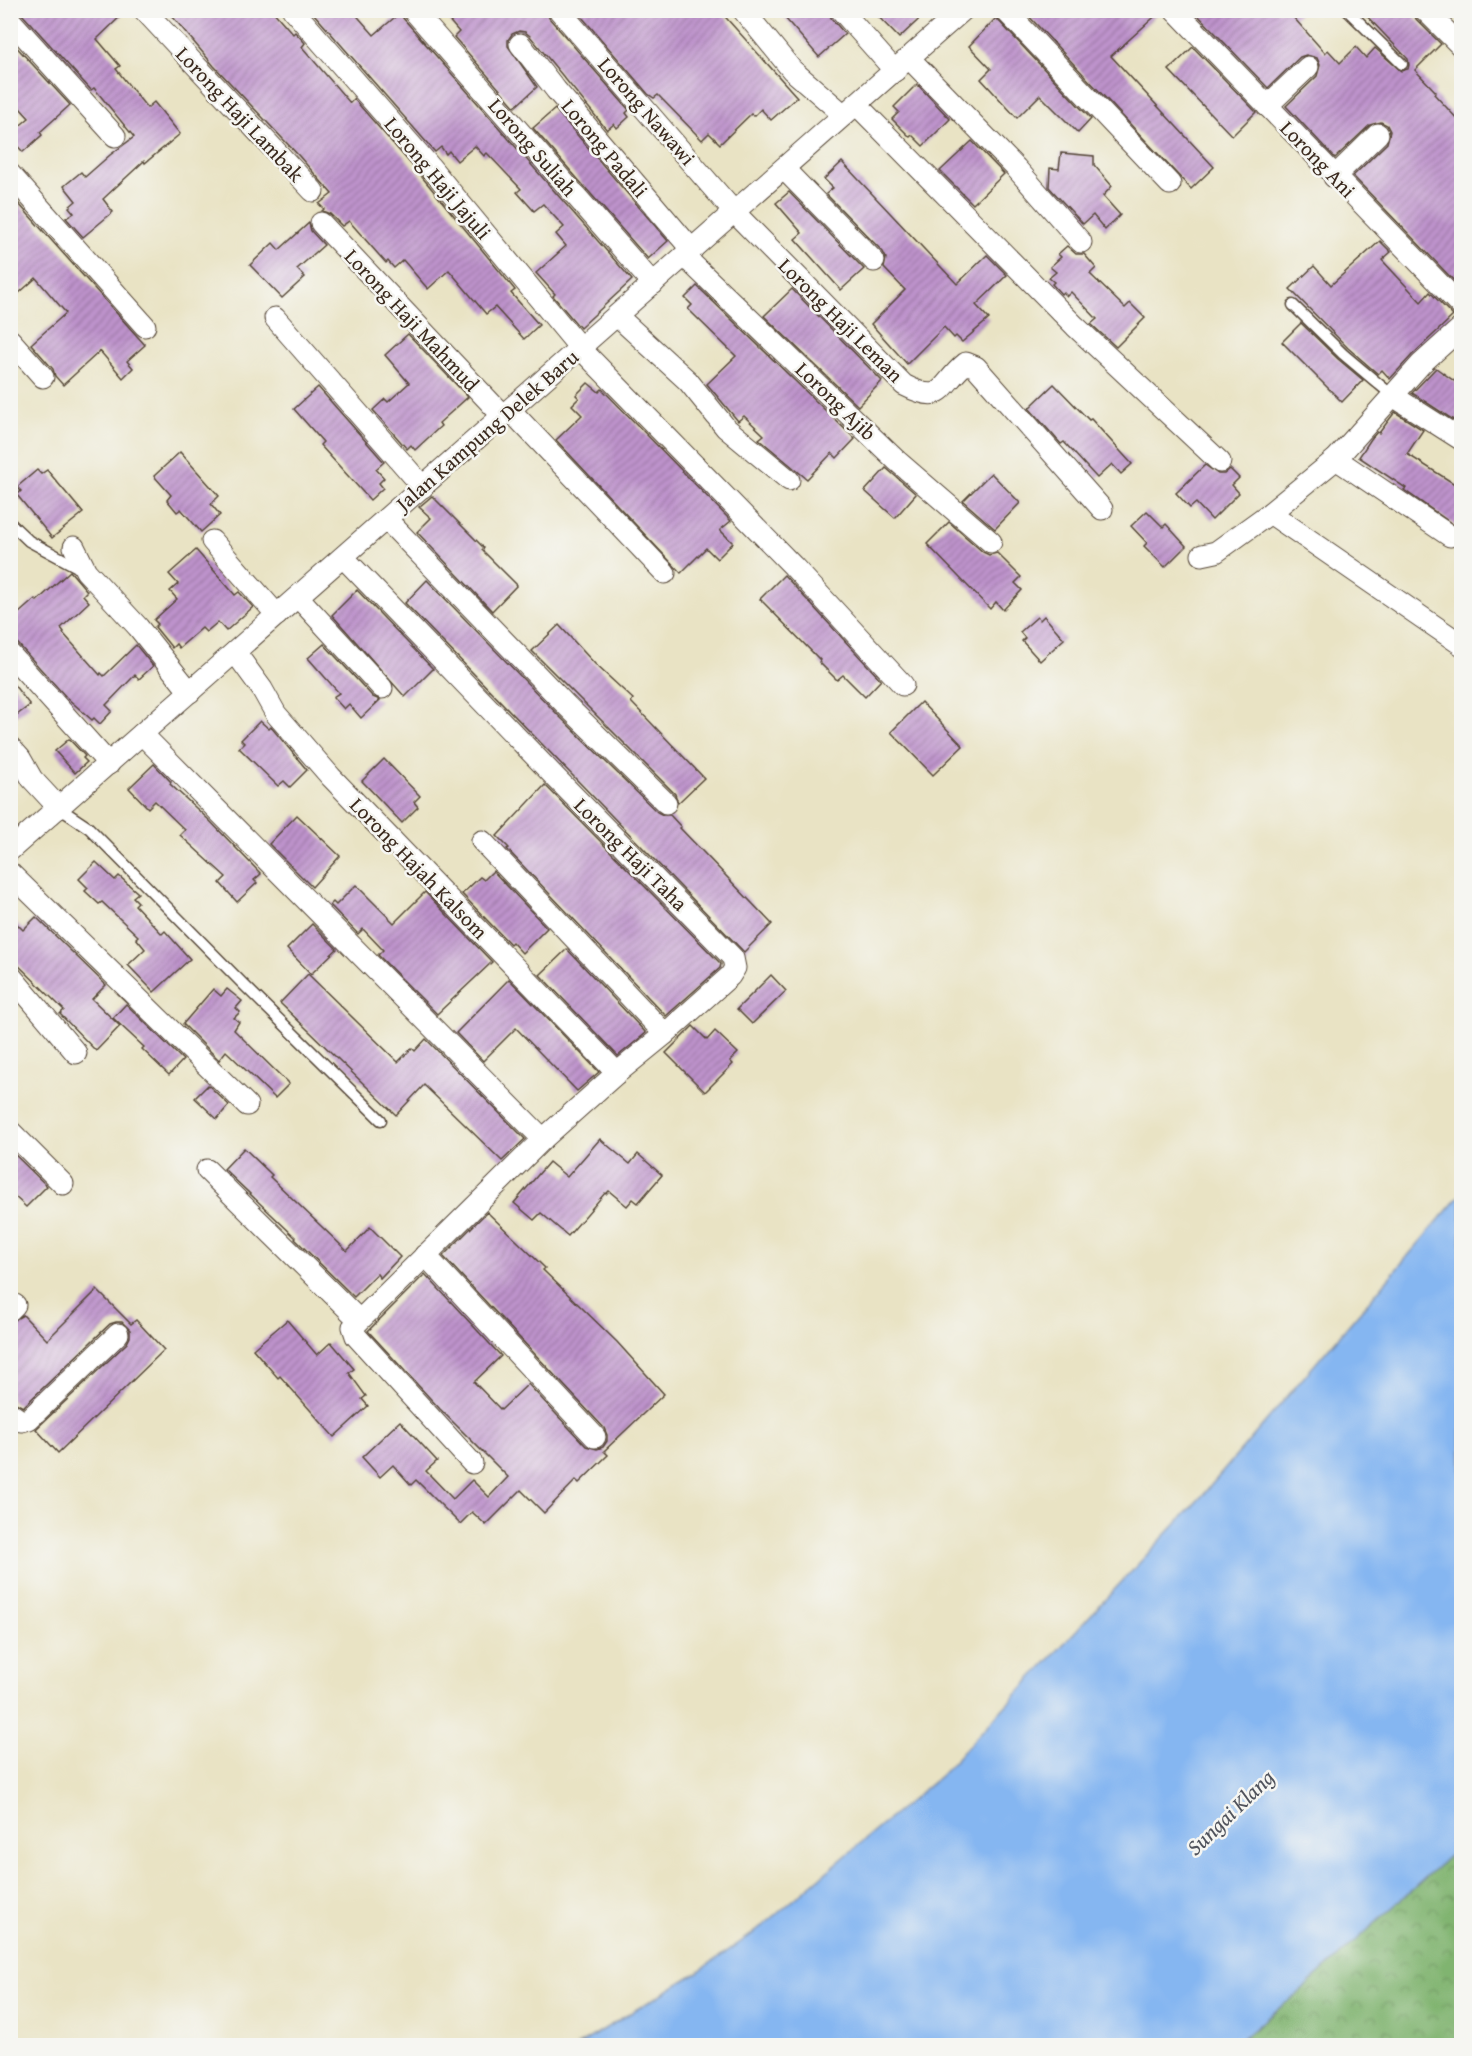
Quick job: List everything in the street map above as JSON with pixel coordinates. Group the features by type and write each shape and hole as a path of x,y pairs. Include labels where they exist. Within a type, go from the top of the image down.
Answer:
{"street":[{"name":"Lorong Haji Lambak","path":"144,10 313,191"},
{"name":"Lorong Haji Jajuli","path":"293,10 427,163 580,348 794,566 903,685"},
{"name":"Lorong Suliah","path":"413,10 653,284"},
{"name":"Lorong Nawawi","path":"559,10 734,212"},
{"path":"743,10 792,70 850,110 1074,326 1220,462"},
{"path":"841,10 1016,168 1081,242"},
{"name":"Jalan Kampung Delek Baru","path":"10,850 963,10"},
{"path":"1005,10 1170,184"},
{"name":"Lorong Ani","path":"1175,10 1461,307"},
{"path":"1425,10 1461,47"},
{"path":"10,20 115,136"},
{"name":"Lorong Padali","path":"520,44 688,253"},
{"path":"1267,106 1308,67"},
{"path":"1334,177 1378,134"},
{"path":"784,169 874,261"},
{"path":"10,174 145,326"},
{"name":"Lorong Haji Leman","path":"734,212 904,385 924,395 935,394 966,363 976,367 1102,509"},
{"name":"Lorong Haji Mahmud","path":"321,223 665,573"},
{"name":"Lorong Ajib","path":"688,253 896,460 991,543"},
{"path":"616,316 688,381 726,428 789,480"},
{"path":"275,318 423,487"},
{"path":"1202,555 1216,552 1270,513 1336,459 1421,364 1460,330"},
{"path":"10,340 43,377"},
{"path":"1393,396 1461,440"},
{"path":"1336,459 1450,536"},
{"path":"1270,513 1461,645"},
{"path":"386,519 568,707 666,802"},
{"path":"212,541 277,615"},
{"path":"74,547 86,571 138,627 190,692"},
{"name":"Lorong Haji Taha","path":"343,557 733,957 735,968 730,976 665,1034 617,1072 543,1139 359,1320"},
{"path":"298,597 382,688"},
{"name":"Lorong Hajah Kalsom","path":"235,652 262,689 276,714 331,777 617,1072"},
{"path":"10,654 109,764"},
{"path":"142,735 543,1139"},
{"path":"10,747 20,758 32,779 59,808"},
{"path":"482,841 665,1034"},
{"path":"10,873 247,1105"},
{"path":"10,975 76,1053"},
{"path":"10,1131 63,1184"},
{"path":"207,1170 359,1320 353,1327 356,1336 472,1463"},
{"path":"425,1255 595,1437"},
{"path":"10,1413 21,1420 29,1419 118,1334"}],"lane":[{"path":"1347,10 1402,64"},
{"path":"1293,305 1343,354 1393,396"},
{"path":"10,523 29,541 86,571"},
{"path":"59,808 89,828 381,1120"}],"green space":[{"path":"1461,1845 1461,2045 1234,2046 1305,1987"}],"water":[{"name":"Sungai Klang","path":"1461,1194 1461,1845 1305,1987 1234,2045 578,2045 696,1973 758,1930 941,1775 1201,1497"}],"building":[{"path":"24,10 127,10 97,39 120,66 116,69 147,108 154,102 180,134 145,163 144,161 103,199 113,212 83,237 66,218 74,213 69,207 76,201 64,186 81,172 85,177 134,137 94,88 91,90 21,13"},
{"path":"167,10 272,10 293,34 295,32 305,43 302,47 350,103 354,99 417,171 515,290 511,293 539,325 524,339 495,307 486,314 449,270 428,289 403,260 394,268 388,261 386,263 349,221 342,226 330,214 322,211 324,209 319,204 332,194 214,66"},
{"path":"318,10 352,10 374,35 401,12 403,18 632,280 580,328 536,273 566,246 556,234 564,227 543,204 534,211 517,192 521,189 487,153 484,156 475,146 457,161 449,151 446,154 441,147 435,152 314,14"},
{"path":"440,10 547,10 549,18 629,110 626,113 629,117 617,128 614,124 607,130 530,36 519,31 512,34 508,40 508,46 537,87 515,107 454,37 459,32"},
{"path":"576,10 719,10 797,97 771,120 761,109 754,116 751,114 720,144 709,133 702,140 658,95 654,98 648,94"},
{"path":"778,10 829,10 831,18 845,34 819,57"},
{"path":"872,10 929,10 899,38"},
{"path":"1023,10 1162,10 1111,56 1214,167 1191,189"},
{"path":"1193,10 1302,10 1294,18 1325,53 1328,50 1340,63 1356,47 1366,58 1375,48 1401,71 1408,69 1408,59 1361,10 1413,10 1416,19 1441,44 1415,70 1461,123 1461,288 1353,176 1387,143 1390,131 1387,125 1381,122 1370,125 1335,158 1286,106 1317,76 1320,65 1317,58 1306,55 1300,57 1268,88"},
{"path":"996,18 1091,119 1078,133 1040,95 1017,118 981,79 991,69 969,46"},
{"path":"10,40 70,105 40,132 42,135 23,152 10,138 10,134 29,118 10,97"},
{"path":"1193,47 1256,112 1232,136 1169,70"},
{"path":"917,84 950,119 923,146 892,119 899,112 894,107"},
{"path":"555,109 668,241 648,259 533,128"},
{"path":"972,141 1004,174 973,204 940,171"},
{"path":"1061,153 1094,156 1094,165 1112,186 1103,196 1120,215 1105,230 1093,215 1083,224 1049,187 1050,168 1059,169"},
{"path":"842,162 957,284 987,255 1007,275 976,305 989,319 962,342 956,336 954,338 944,327 907,364 871,324 905,290 884,268 886,258 883,252 826,194 833,188 824,179"},
{"path":"789,192 864,269 841,290 795,239 802,233 776,203"},
{"path":"10,194 145,345 127,361 133,368 123,378 100,351 63,385 55,376 53,369 31,344 66,313 36,278 19,293 10,283"},
{"path":"309,223 311,231 324,245 297,269 305,277 282,298 250,265 273,243 279,250"},
{"path":"1380,241 1391,252 1382,260 1421,302 1430,292 1453,316 1390,379 1382,370 1378,374 1348,348 1290,289 1314,266 1331,285"},
{"path":"1067,246 1076,254 1084,254 1096,268 1090,274 1125,308 1130,303 1145,318 1116,347 1091,324 1097,319 1071,292 1067,296 1063,292 1061,294 1049,278 1056,272 1050,267 1061,257 1058,254"},
{"path":"697,286 855,439 837,458 832,453 807,479 759,439 764,435 744,416 738,421 707,384 736,356 688,309 692,305 685,298"},
{"path":"792,289 882,381 858,406 764,316"},
{"path":"1301,323 1363,380 1342,402 1282,342"},
{"path":"408,334 468,397 439,423 441,426 415,450 411,445 407,449 373,410 385,399 388,402 409,383 385,355"},
{"path":"1436,368 1461,386 1461,425 1412,393"},
{"path":"588,383 599,392 602,389 731,521 720,530 733,543 717,559 706,548 681,573 556,440 582,415 572,405 579,398 576,395"},
{"path":"1054,384 1089,420 1091,419 1132,464 1121,474 1112,464 1097,478 1064,442 1061,444 1029,408"},
{"path":"318,387 384,462 376,469 384,478 379,483 383,488 370,500 320,445 323,442 294,409"},
{"path":"1395,412 1423,430 1407,454 1461,488 1461,530 1404,490 1406,488 1359,457 1371,439 1377,432 1379,433"},
{"path":"180,452 219,496 211,504 220,515 201,532 181,509 177,512 167,500 171,495 154,476"},
{"path":"1205,465 1218,474 1224,474 1230,469 1239,478 1232,485 1239,493 1212,520 1196,503 1190,508 1176,493"},
{"path":"886,468 916,494 895,518 865,491"},
{"path":"37,470 41,474 47,470 83,513 52,538 17,495 21,491 17,487"},
{"path":"991,473 1020,503 995,529 963,501"},
{"path":"432,496 517,585 492,611 417,532 431,518 419,507"},
{"path":"1147,511 1163,527 1166,524 1186,546 1165,567 1144,546 1147,543 1131,526"},
{"path":"949,522 983,552 989,555 997,553 1021,577 1015,583 1022,590 1003,610 996,602 990,609 927,544"},
{"path":"196,550 235,595 239,592 253,607 226,631 218,622 206,632 202,628 179,648 176,644 172,648 155,627 158,624 154,620 177,599 170,591 178,584 169,574"},
{"path":"70,571 87,591 83,595 89,602 61,628 63,633 100,675 101,673 104,676 136,645 153,666 139,679 135,675 106,705 112,711 100,724 94,718 92,720 66,697 10,635 10,621 35,599 37,601"},
{"path":"784,575 881,680 865,697 843,675 837,680 760,599"},
{"path":"427,580 559,716 657,812 670,815 772,924 744,952 405,603"},
{"path":"357,590 433,669 405,697 332,615"},
{"path":"1044,616 1064,639 1040,661 1022,641 1025,638 1020,632 1037,617 1040,620"},
{"path":"559,625 595,664 633,699 631,702 704,778 678,803 675,794 532,651"},
{"path":"324,644 373,697 380,700 361,718 349,704 344,709 333,697 339,693 308,658"},
{"path":"10,680 30,705 10,720"},
{"path":"921,702 963,746 933,775 891,732"},
{"path":"260,721 269,729 271,727 307,770 290,787 284,781 278,786 239,748 244,743 241,740"},
{"path":"69,739 85,756 83,758 87,762 75,773 55,751"},
{"path":"384,759 420,796 414,802 418,807 402,823 362,781"},
{"path":"154,764 171,782 170,784 209,820 261,874 254,880 257,883 237,902 220,883 226,877 180,835 185,830 155,801 148,808 129,788"},
{"path":"545,785 721,964 720,968 666,1016 497,836"},
{"path":"297,815 340,856 312,887 269,844"},
{"path":"96,862 115,880 119,876 138,893 133,897 138,902 135,905 162,934 165,931 190,959 154,992 128,965 145,949 136,938 138,936 102,902 99,904 85,891 88,888 79,879"},
{"path":"493,871 547,928 522,953 512,942 510,944 462,894 480,877 484,880"},
{"path":"356,885 394,923 425,892 492,962 437,1014 378,955 383,950 363,929 358,934 330,905 333,902 336,905"},
{"path":"10,917 23,930 36,917 106,985 92,999 120,1026 96,1051 60,1014 64,1010 10,957"},
{"path":"312,924 337,949 311,974 287,949"},
{"path":"567,949 646,1033 618,1056 540,975"},
{"path":"308,974 398,1062 412,1048 415,1051 426,1039 525,1139 502,1161 424,1085 396,1115 280,1003"},
{"path":"771,975 786,991 752,1024 737,1009"},
{"path":"509,979 599,1072 577,1091 516,1028 483,1061 456,1033"},
{"path":"213,989 221,996 227,989 242,1001 236,1008 240,1012 234,1018 239,1022 234,1030 289,1084 275,1098 226,1051 219,1060 183,1024"},
{"path":"126,1004 183,1060 169,1075 113,1018"},
{"path":"693,1026 707,1040 715,1031 738,1053 730,1061 733,1064 705,1092 666,1053"},
{"path":"208,1085 229,1105 217,1119 195,1098"},
{"path":"600,1139 630,1164 638,1154 662,1175 638,1203 633,1199 627,1206 609,1191 568,1236 541,1213 534,1220 514,1203 549,1162 567,1177"},
{"path":"244,1148 272,1175 270,1177 347,1251 370,1227 400,1257 380,1278 377,1274 354,1297 224,1169"},
{"path":"10,1150 47,1186 26,1207 10,1192"},
{"path":"487,1212 617,1342 664,1394 604,1451 608,1455 579,1483 576,1480 544,1513 521,1490 486,1525 472,1512 460,1524 416,1480 411,1485 393,1465 380,1477 362,1457 400,1421 437,1461 426,1471 453,1499 472,1480 489,1497 508,1477 440,1409 368,1331 425,1274 501,1356 474,1382 501,1410 528,1384 586,1446 597,1449 603,1447 607,1441 604,1428 443,1256"},
{"path":"97,1290 131,1324 136,1320 164,1350 58,1453 36,1429 127,1343 130,1330 122,1322 110,1324 23,1407 10,1400 10,1322 23,1315 47,1340"},
{"path":"287,1320 317,1355 331,1342 354,1369 349,1373 366,1396 362,1399 368,1406 334,1437 253,1349"}]}
